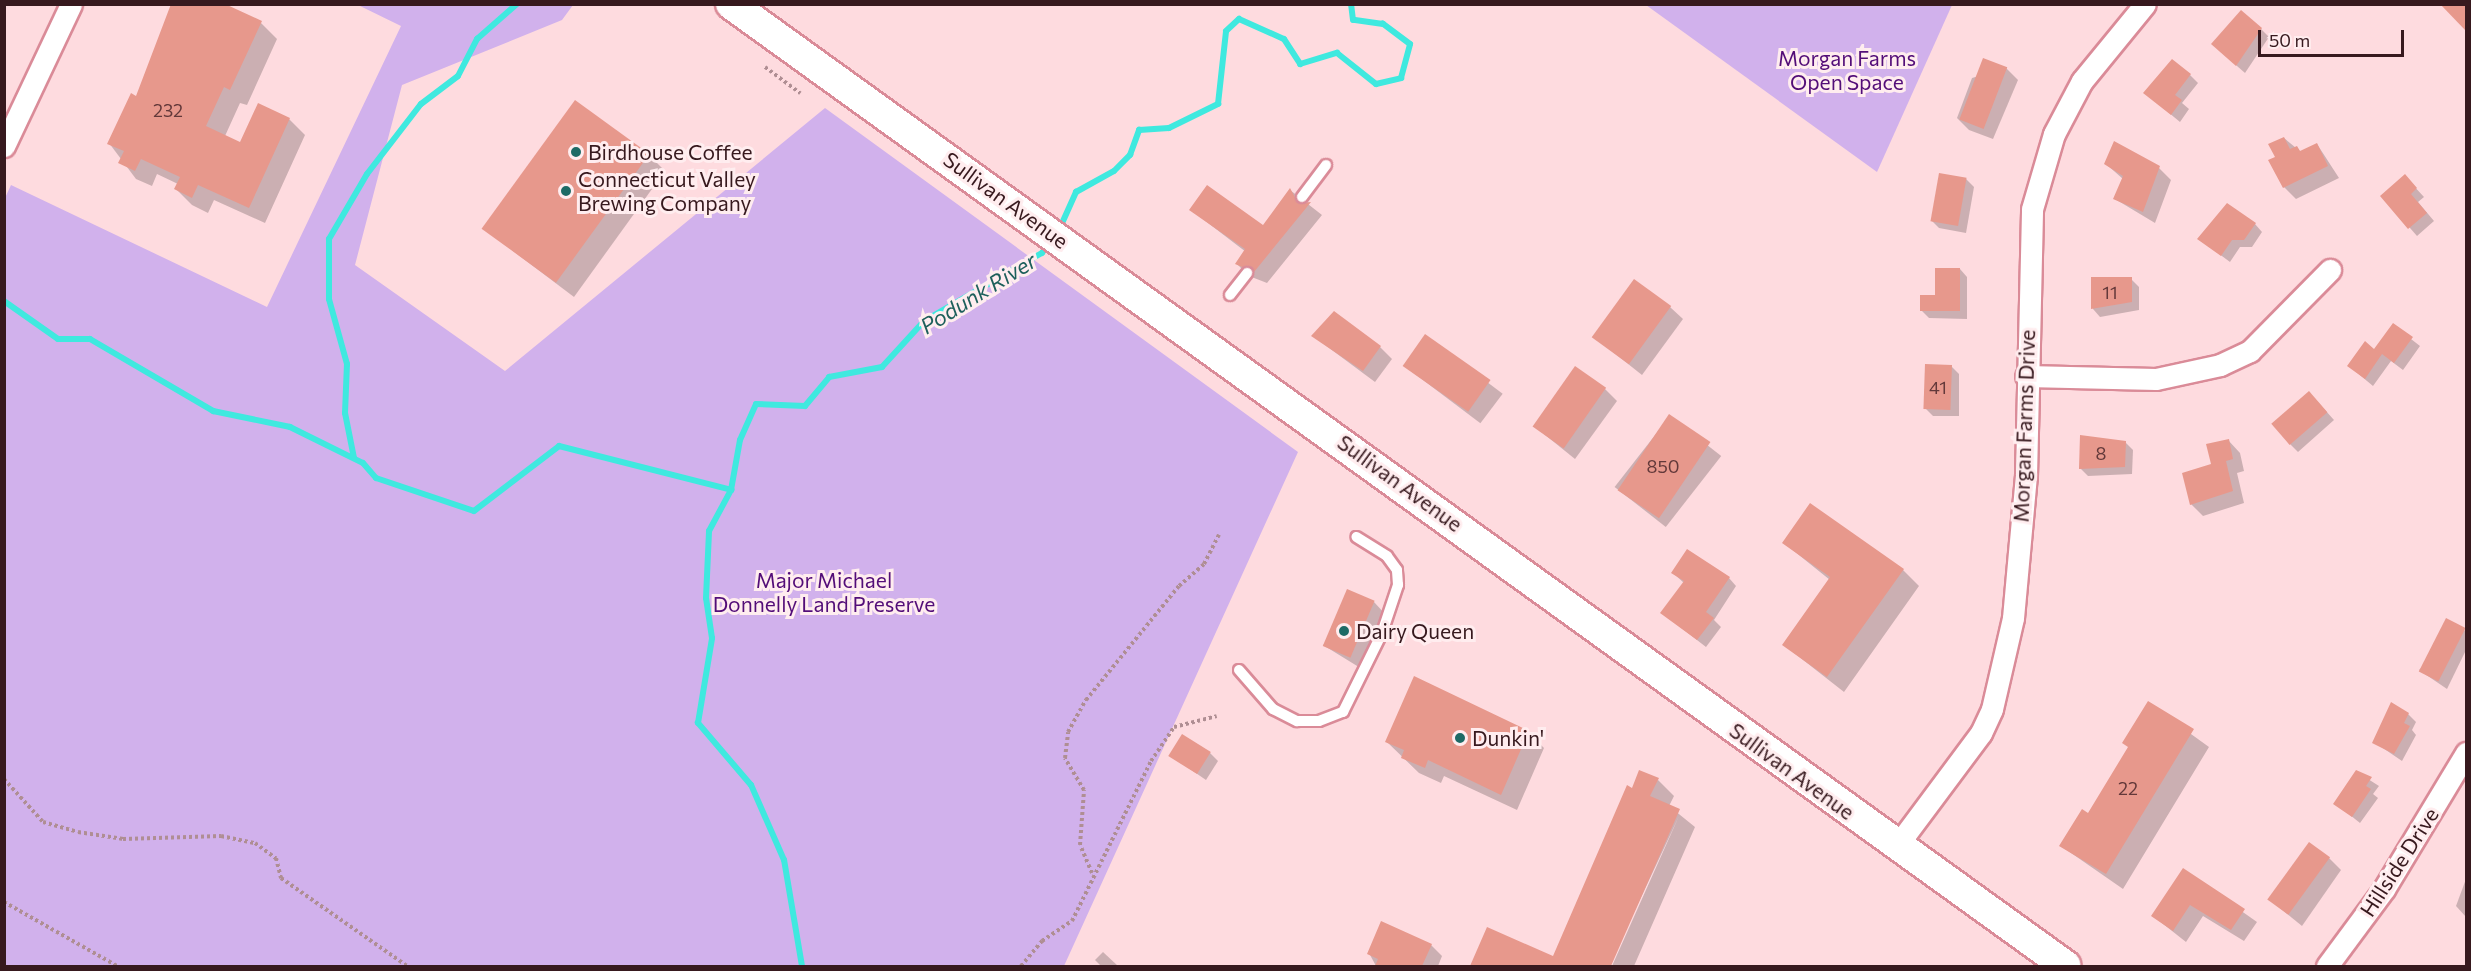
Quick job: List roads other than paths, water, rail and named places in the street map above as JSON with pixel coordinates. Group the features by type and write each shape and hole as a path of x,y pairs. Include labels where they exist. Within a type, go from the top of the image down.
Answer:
{"main road":[{"name":"Sullivan Avenue","path":"731,4 1055,235 1896,847 2066,966"}],"street":[{"path":"4,146 71,4"},
{"name":"Morgan Farms Drive","path":"1896,847 1981,733 2006,661 2026,476 2029,249 2041,174 2082,81 2145,4"},
{"path":"2026,376 2156,379 2220,365 2250,351 2330,270"},
{"name":"Hillside Drive","path":"2327,966 2384,889 2466,753"}],"lane":[{"path":"1302,196 1326,165"},
{"path":"1230,296 1247,273"},
{"path":"1239,670 1273,709 1297,721 1319,721 1342,712 1382,633 1398,585 1397,570 1387,556 1356,537"}],"waterway":[{"path":"354,458 345,413 347,364 329,299 329,239 367,174 421,104 458,76 477,39 517,4"},
{"name":"Podunk River","path":"1059,230 1076,192 1114,171 1130,155 1139,130 1169,128 1218,104 1226,31 1239,19 1284,39 1300,64 1337,53 1376,84 1401,78 1410,44 1383,24 1353,20 1351,4"},
{"name":"Podunk River","path":"802,966 784,860 751,785 698,723 712,638 706,598 709,531 731,490 740,440 756,404 805,406 829,377 882,367 924,321 1042,253 1049,243"},
{"path":"4,301 58,339 90,339 213,411 290,427 363,463 376,478 474,511 559,446 731,490"}],"place":[{"name":"Birdhouse Coffee","path":"576,152"},
{"name":"Connecticut Valley Brewing Company","path":"566,191"},
{"name":"Dairy Queen","path":"1344,631"},
{"name":"Dunkin'","path":"1460,738"}],"park label":[{"name":"Morgan Farms Open Space","path":"1847,70"},
{"name":"Major Michael Donnelly Land Preserve","path":"824,592"}]}
